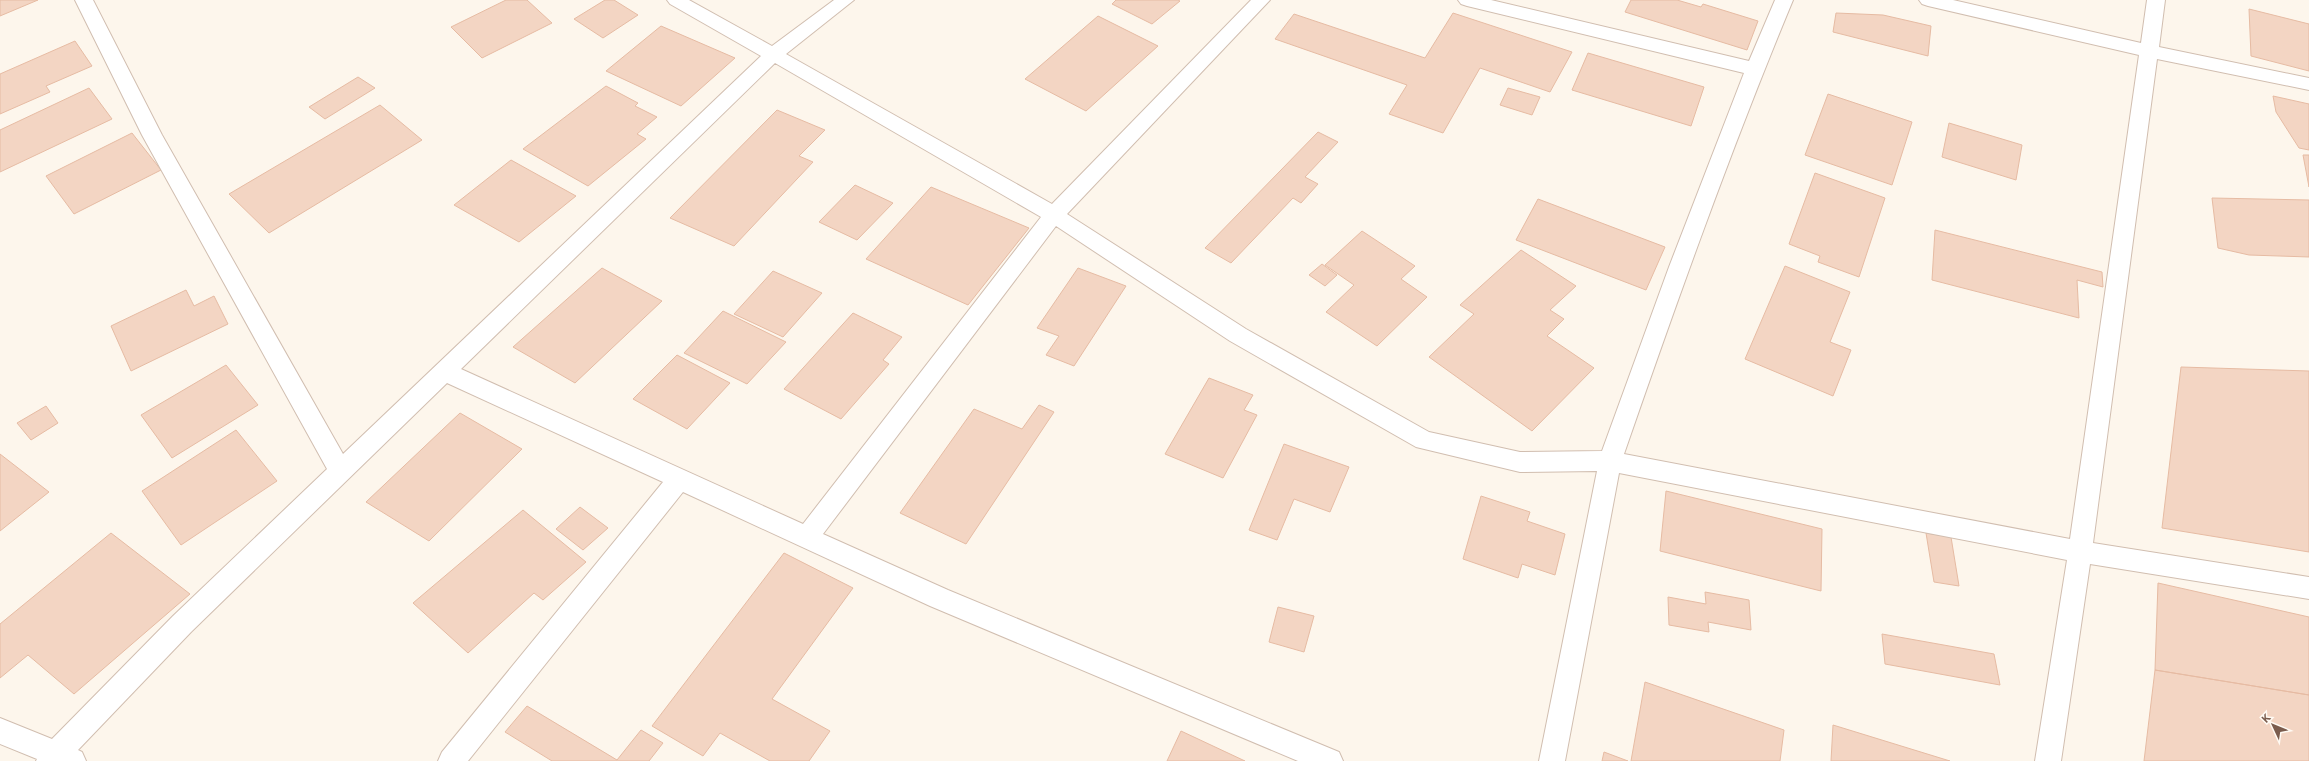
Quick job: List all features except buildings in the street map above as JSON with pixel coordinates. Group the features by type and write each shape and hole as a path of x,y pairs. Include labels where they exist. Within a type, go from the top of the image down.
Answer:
{"street":[{"path":"84,0 152,135 341,472"},
{"path":"676,0 910,131 1054,215 1238,335 1424,440 1520,462 1610,461 2080,552 2309,588"},
{"path":"0,731 59,759 182,624 446,372 774,54 845,0"},
{"path":"806,538 1054,215 1260,0"},
{"path":"1467,0 1755,69"},
{"path":"1552,761 1610,461 1679,267 1755,69 1784,0"},
{"path":"1928,0 2149,51 2309,84"},
{"path":"2048,761 2080,552 2156,0"},
{"path":"446,372 938,598 1330,761"},
{"path":"451,761 679,480"}]}
